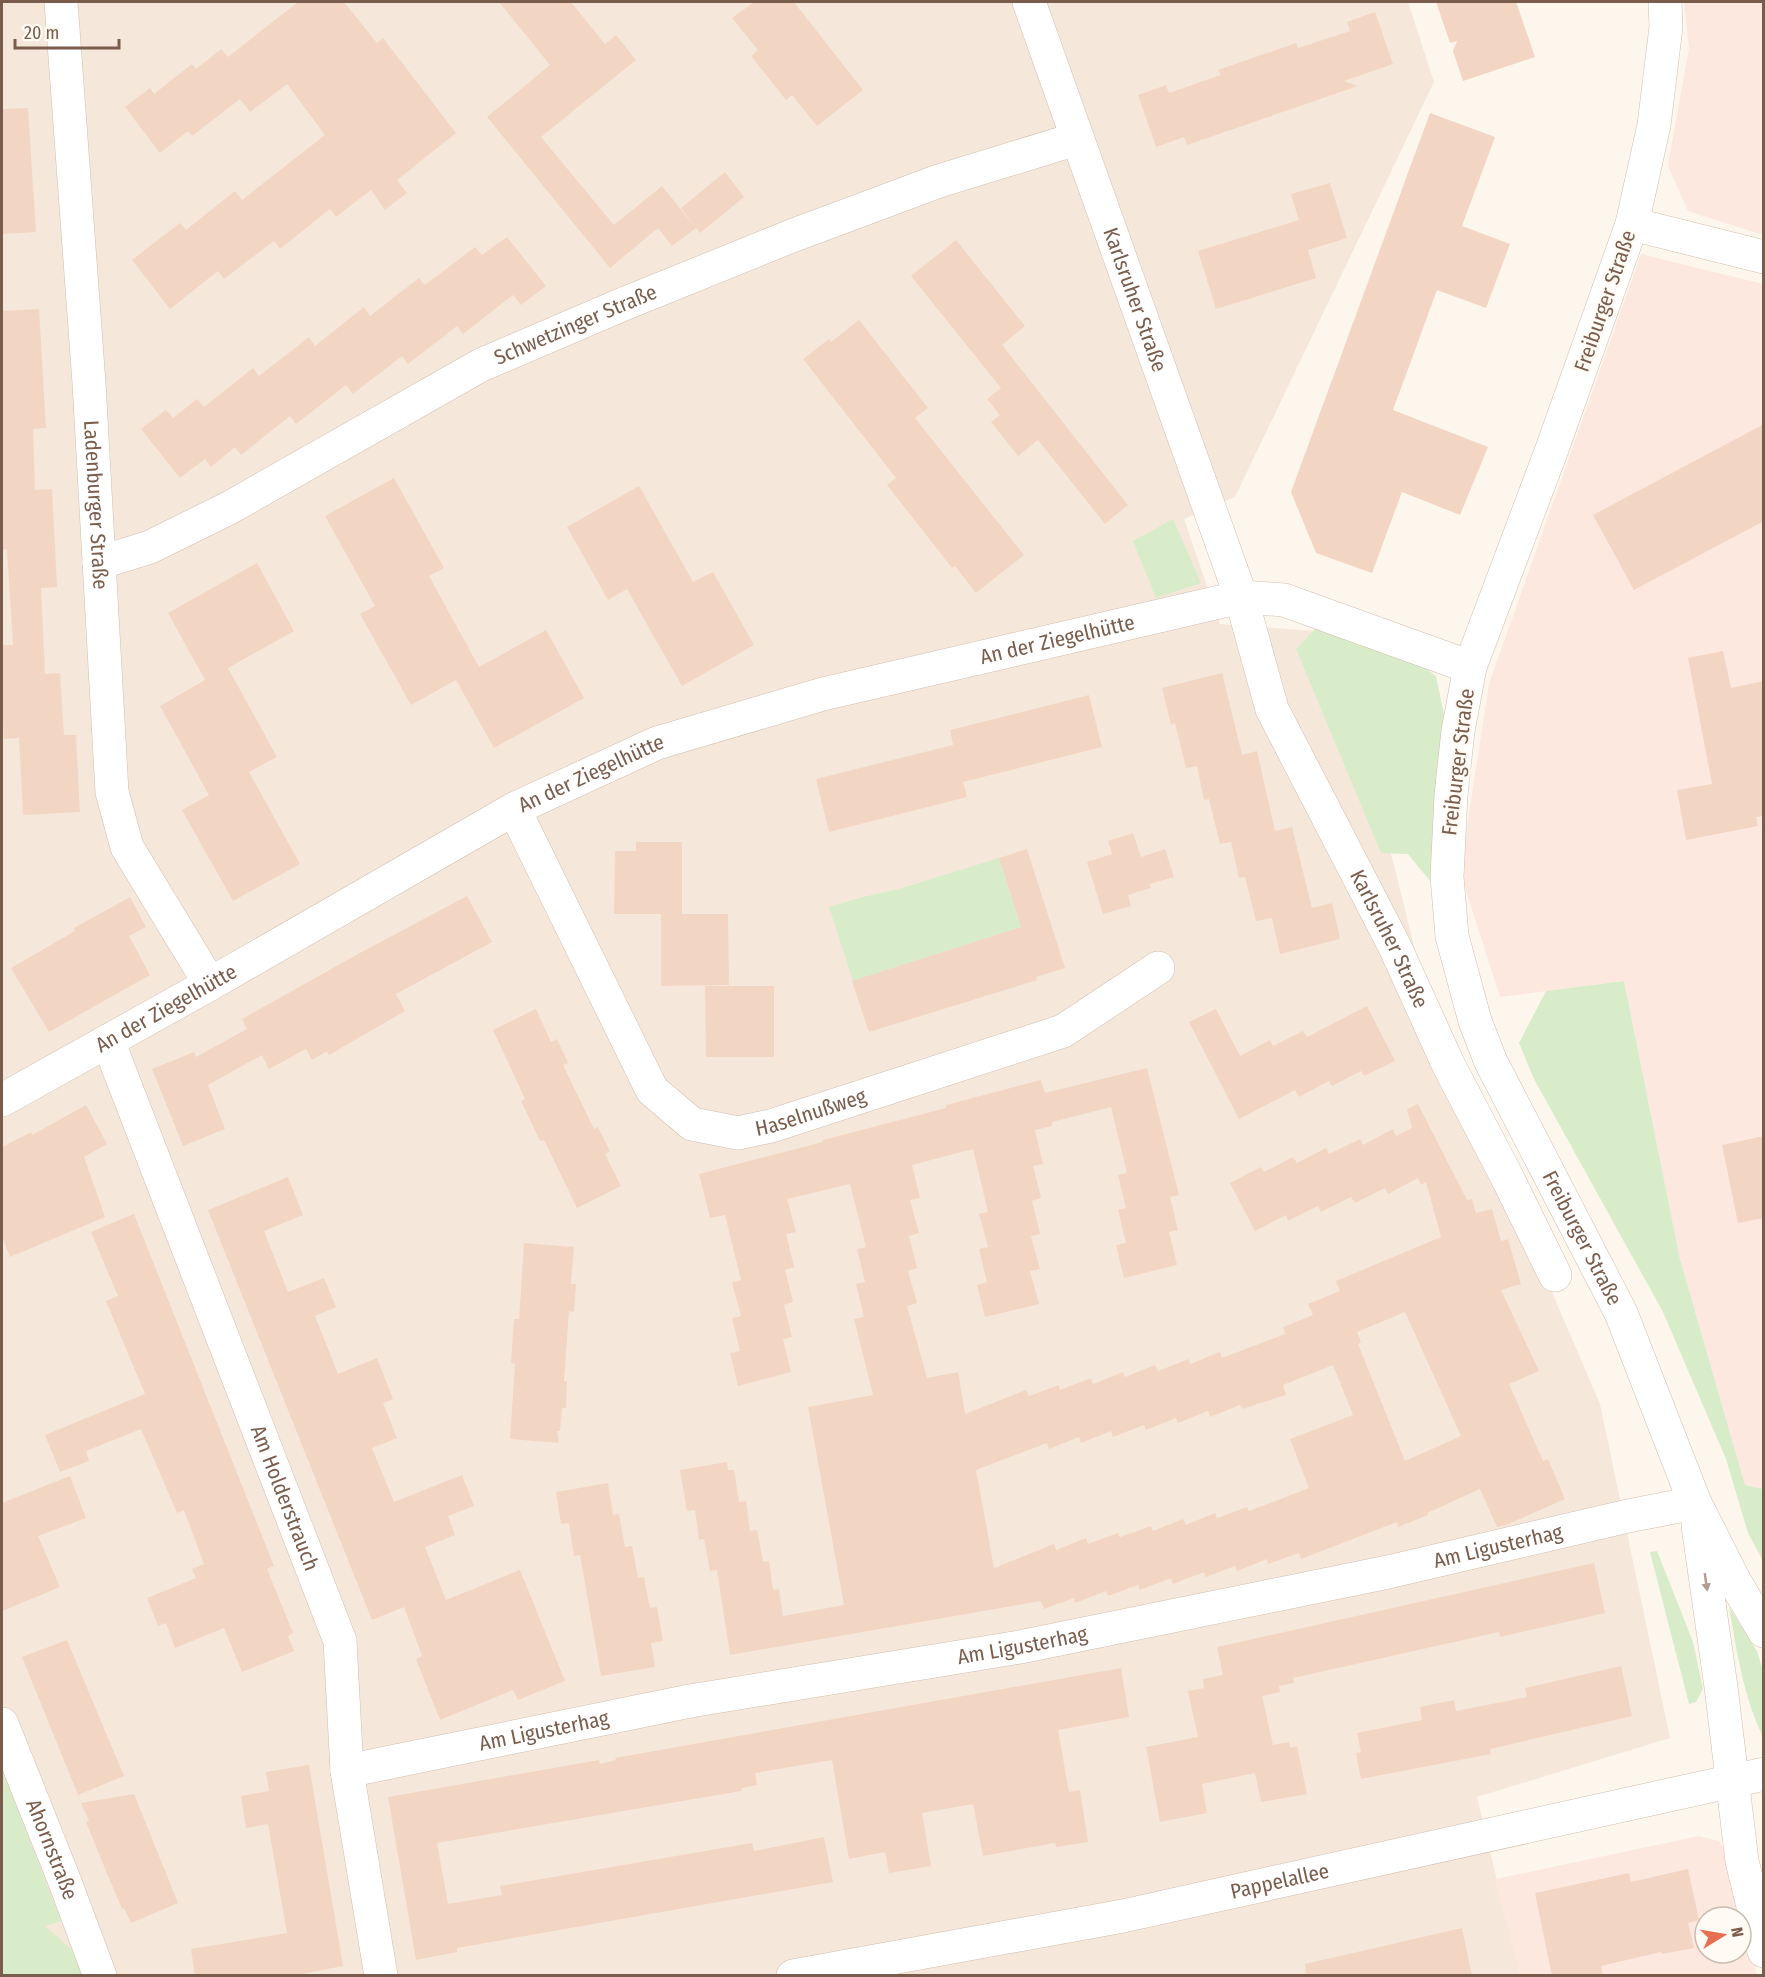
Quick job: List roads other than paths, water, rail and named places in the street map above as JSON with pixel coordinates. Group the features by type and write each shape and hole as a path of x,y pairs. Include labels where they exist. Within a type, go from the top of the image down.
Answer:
{"street":[{"name":"Ladenburger Straße","path":"61,2 89,383 112,792 127,848 210,984"},
{"name":"Karlsruher Straße","path":"1029,2 1241,597 1272,709 1395,947 1448,1064 1555,1275"},
{"name":"Freiburger Straße","path":"1665,2 1666,27 1654,125 1632,224 1552,449 1470,667 1458,731 1451,795 1447,877 1452,936 1475,1021 1491,1062 1621,1313 1695,1503 1735,1582 1764,1631"},
{"name":"Schwetzinger Straße","path":"99,563 150,547 229,508 481,365 794,234 939,181 1076,139"},
{"path":"1632,224 1764,257"},
{"path":"1241,597 1284,600 1470,667"},
{"name":"An der Ziegelhütte","path":"2,1100 210,984 514,808 657,743 823,694 1241,597"},
{"name":"Haselnußweg","path":"514,808 652,1090 692,1124 738,1133 771,1126 1063,1031 1158,968"},
{"name":"Am Holderstrauch","path":"108,1041 340,1641 346,1771 381,1976"},
{"name":"Freiburger Straße","path":"1695,1503 1748,1776 1742,1861 1764,1951"},
{"name":"Am Ligusterhag","path":"346,1771 690,1701 1020,1647 1388,1572 1628,1516 1695,1503"},
{"name":"Ahornstraße","path":"2,1724 100,1976"},
{"name":"Pappelallee","path":"793,1976 1123,1916 1748,1776"}]}
